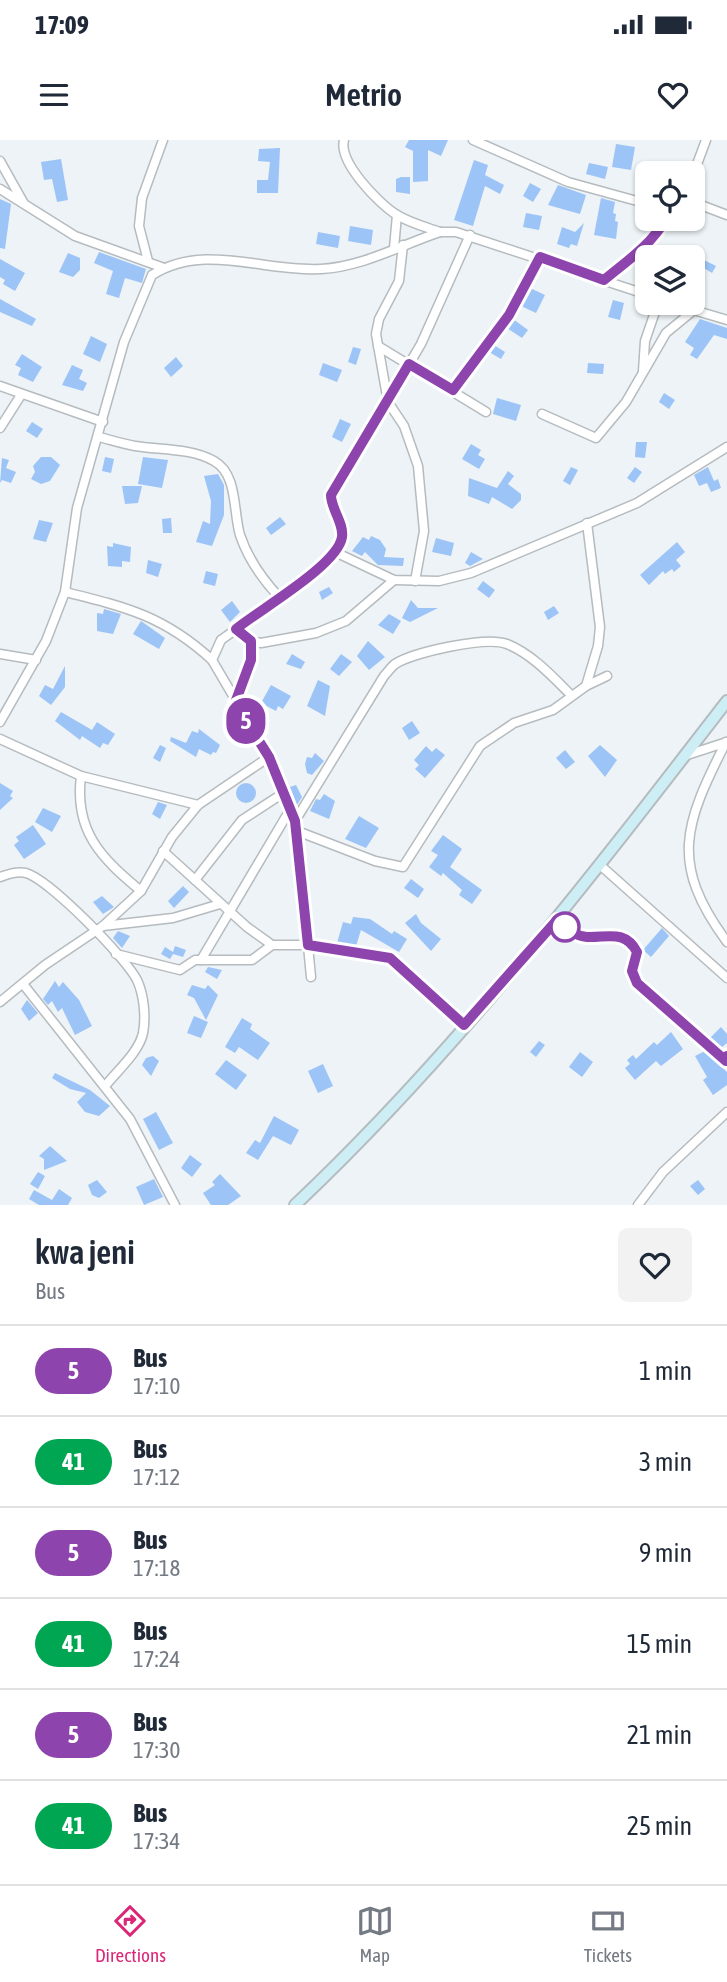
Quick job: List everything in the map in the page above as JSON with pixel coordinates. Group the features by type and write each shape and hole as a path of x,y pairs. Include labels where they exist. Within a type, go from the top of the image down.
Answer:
{"street":[{"path":"148,261 139,226 142,198 163,140"},
{"path":"344,140 346,159 373,194 397,215 440,232 470,235 540,257 635,291"},
{"path":"473,140 568,182 635,200"},
{"path":"698,161 706,140"},
{"path":"0,161 24,205"},
{"path":"0,189 75,236 164,268"},
{"path":"705,207 727,215"},
{"path":"397,215 399,281 379,319 378,346 388,402 411,443 422,487 424,531 415,581"},
{"path":"604,280 638,254 659,231"},
{"path":"0,722 3,711 36,660 65,592 77,508 124,342 145,285 152,275 185,260 202,258 288,269 345,266 440,232"},
{"path":"212,660 216,645 311,575 335,552 342,533 331,495 409,364 470,235"},
{"path":"453,390 509,315 540,257"},
{"path":"705,313 727,320"},
{"path":"643,372 645,341 654,315"},
{"path":"542,414 596,438 626,402 666,333 688,315"},
{"path":"378,346 486,412"},
{"path":"0,386 103,422"},
{"path":"0,428 21,395"},
{"path":"99,438 133,446 178,451 214,461 222,467 229,476 244,543 252,562 280,598"},
{"path":"335,552 394,580 439,581 471,573 656,493 727,447"},
{"path":"586,685 598,646 600,627 587,523"},
{"path":"236,629 251,641 290,639 332,628 366,607 394,580"},
{"path":"65,592 110,601 155,618 178,631 212,660 269,757 291,808 297,831 311,977"},
{"path":"235,703 251,660 251,641"},
{"path":"295,821 384,676 393,665 408,658 480,642 506,643 538,664 571,695"},
{"path":"0,654 36,660"},
{"path":"297,831 375,861 403,867 480,746 514,723 553,709 586,685 607,676"},
{"path":"295,1205 346,1157 557,920 727,701"},
{"path":"0,739 81,776 198,805"},
{"path":"684,756 726,742"},
{"path":"726,742 695,811 689,863 690,876 701,902 727,942"},
{"path":"0,1002 45,965 103,926 141,891 163,851 198,805 269,757"},
{"path":"81,776 79,810 93,843 107,861 141,891"},
{"path":"195,880 242,820 285,792"},
{"path":"201,960 291,808"},
{"path":"163,851 220,904 272,945"},
{"path":"600,865 727,978"},
{"path":"0,877 22,872 36,877 63,897 137,979 143,1034 137,1046 106,1085"},
{"path":"103,926 173,918 220,904"},
{"path":"557,920 579,935 614,934 630,942 637,952 632,971 637,983 727,1060"},
{"path":"116,954 153,961 174,970 180,970 192,961 252,960 272,945 308,945 390,958 464,1025"},
{"path":"23,984 106,1085 149,1150 174,1205"},
{"path":"638,1205 663,1172 727,1112"}],"building":[{"path":"409,140 448,140 441,156 428,150 428,181 413,182 413,151 405,147"},
{"path":"616,144 635,147 631,170 612,167"},
{"path":"280,148 278,193 257,193 257,180 268,180 270,162 258,161 259,149"},
{"path":"61,159 68,200 57,202 52,179 44,180 41,162"},
{"path":"474,160 488,165 485,175 504,185 500,194 485,186 473,226 454,220"},
{"path":"589,163 608,167 605,179 586,174"},
{"path":"410,177 410,194 396,192 396,179"},
{"path":"530,183 541,189 533,202 523,196"},
{"path":"558,185 586,195 580,214 548,205"},
{"path":"601,198 615,202 613,213 616,214 615,221 618,222 616,239 594,235"},
{"path":"0,199 11,204 5,249 0,248"},
{"path":"526,213 542,216 539,230 523,227"},
{"path":"584,223 577,246 571,244 569,248 557,244 562,227 575,232"},
{"path":"350,226 373,230 371,245 348,241"},
{"path":"318,232 340,236 338,248 316,244"},
{"path":"99,252 146,269 142,283 125,278 119,298 106,294 113,271 94,263"},
{"path":"68,253 80,258 80,270 73,277 59,272"},
{"path":"0,259 25,273 15,291 3,284 5,280 0,277"},
{"path":"705,260 716,266 712,273 705,269"},
{"path":"530,288 545,295 536,313 521,306"},
{"path":"0,299 36,319 32,326 0,312"},
{"path":"613,300 624,303 620,320 608,317"},
{"path":"513,319 528,330 522,338 507,328"},
{"path":"700,319 727,328 727,339 714,335 697,359 690,355 694,348 685,342"},
{"path":"91,336 107,344 100,362 83,354"},
{"path":"494,345 505,352 501,359 489,352"},
{"path":"353,347 361,349 356,365 348,362"},
{"path":"22,354 42,367 33,382 18,375 21,368 15,365"},
{"path":"176,357 183,366 171,377 164,368"},
{"path":"323,363 342,370 337,382 319,375"},
{"path":"588,363 604,364 603,374 587,373"},
{"path":"72,365 83,370 79,379 87,383 83,391 62,385"},
{"path":"664,393 675,400 669,409 659,402"},
{"path":"497,398 521,405 516,421 493,414"},
{"path":"340,419 351,424 342,442 332,437"},
{"path":"32,422 43,429 37,438 26,431"},
{"path":"636,442 647,442 645,458 635,457"},
{"path":"471,444 481,450 478,455 485,459 479,469 462,459"},
{"path":"41,457 51,457 60,465 50,481 41,484 31,479 35,472 33,466"},
{"path":"105,457 114,459 111,473 102,471"},
{"path":"143,457 168,460 162,488 138,484"},
{"path":"2,458 9,460 6,468 16,472 11,483 2,480 0,483"},
{"path":"571,467 578,470 570,485 563,481"},
{"path":"635,467 642,472 634,483 627,478"},
{"path":"708,467 714,481 718,479 721,488 711,492 707,483 699,486 694,475"},
{"path":"508,471 514,476 508,484 521,494 521,500 512,509 492,497 489,504 468,496 469,478 497,488"},
{"path":"218,474 224,485 224,515 212,546 196,542 203,521 210,524 211,501 204,476"},
{"path":"122,486 142,486 138,503 125,504"},
{"path":"280,517 286,524 271,535 266,528"},
{"path":"171,518 172,533 163,533 162,519"},
{"path":"39,520 53,523 46,542 33,539"},
{"path":"371,536 380,540 386,549 384,557 404,558 403,566 378,565 365,552 362,556 352,551 363,537 369,540"},
{"path":"436,538 454,543 451,556 432,552"},
{"path":"677,542 685,552 676,560 681,566 674,572 672,569 665,574 663,571 649,585 640,575"},
{"path":"113,543 131,547 130,562 122,561 122,567 108,566 107,546 113,547"},
{"path":"471,552 483,559 470,566 465,563"},
{"path":"148,560 162,564 158,577 146,573"},
{"path":"206,571 218,574 215,586 203,583"},
{"path":"483,581 495,590 489,598 477,589"},
{"path":"329,587 333,593 322,600 319,592"},
{"path":"411,600 418,608 438,608 410,622 402,618"},
{"path":"232,601 240,612 230,622 221,610"},
{"path":"554,606 559,613 548,620 544,612"},
{"path":"104,609 121,614 113,634 97,631 97,613 103,614"},
{"path":"389,614 401,621 393,634 378,625"},
{"path":"141,621 165,638 159,649 133,634"},
{"path":"368,641 385,657 369,670 357,656"},
{"path":"292,654 305,662 301,669 286,664"},
{"path":"341,654 352,662 339,676 330,669"},
{"path":"65,666 65,687 51,705 39,696 45,685 53,689"},
{"path":"318,680 330,686 325,716 307,706"},
{"path":"271,685 291,696 283,709 278,706 276,711 261,703"},
{"path":"61,712 92,730 97,722 115,734 108,745 103,743 100,748 82,736 80,740 55,721"},
{"path":"412,721 420,733 409,740 402,728"},
{"path":"199,729 220,745 216,753 211,755 199,749 196,757 170,741 171,737 186,743 192,731 198,733"},
{"path":"160,745 166,748 160,762 153,758"},
{"path":"600,745 617,760 605,777 588,756"},
{"path":"426,746 432,752 436,748 445,755 425,778 415,769 419,765 414,760"},
{"path":"565,750 575,762 566,769 556,758"},
{"path":"315,753 324,761 312,775 307,773 305,764 307,757 312,758"},
{"path":"0,783 13,791 10,796 13,798 0,810"},
{"path":"246,783 253,786 256,793 253,800 246,803 239,800 236,793 239,786"},
{"path":"296,785 302,797 297,805 290,787"},
{"path":"324,794 335,801 329,819 310,811 316,799 320,800"},
{"path":"158,802 167,805 160,819 152,814"},
{"path":"43,808 61,816 52,832 35,822"},
{"path":"359,816 379,828 366,848 345,839"},
{"path":"33,825 46,844 24,859 14,845 19,841 16,837"},
{"path":"443,835 462,849 450,867 482,890 472,904 459,895 462,890 443,873 441,876 429,867 438,855 431,851"},
{"path":"411,879 424,889 418,898 404,888"},
{"path":"183,886 189,892 174,908 168,901"},
{"path":"102,896 114,907 103,914 93,902"},
{"path":"416,914 421,923 441,939 431,951 405,923"},
{"path":"353,917 370,919 392,934 394,931 407,939 399,952 361,930 356,946 337,943 343,922 351,924"},
{"path":"662,928 669,936 651,957 643,950"},
{"path":"118,931 130,936 122,948 113,938"},
{"path":"175,946 186,950 183,957 173,954 170,959 161,954 165,947 173,952"},
{"path":"208,967 222,970 217,979 205,972"},
{"path":"55,981 59,987 63,982 79,1000 92,1026 75,1035 62,1008 58,1012 52,1001 48,1005 43,999"},
{"path":"192,985 205,989 208,985 218,995 206,1020 194,998 187,995"},
{"path":"27,1000 38,1013 29,1021 21,1009"},
{"path":"194,1016 208,1022 201,1038 187,1033"},
{"path":"242,1018 252,1024 250,1029 270,1043 258,1060 239,1047 235,1053 225,1047"},
{"path":"721,1027 727,1034 727,1043 721,1048 710,1038"},
{"path":"671,1032 683,1049 661,1066 656,1061 635,1080 625,1068 630,1064 627,1060 633,1055 636,1059 654,1042 657,1045"},
{"path":"539,1041 545,1045 536,1057 530,1052"},
{"path":"705,1051 727,1072 727,1085 713,1095 703,1080 707,1077 695,1056"},
{"path":"580,1052 593,1062 582,1077 569,1067"},
{"path":"153,1056 159,1061 151,1076 142,1065 146,1058"},
{"path":"226,1060 247,1075 236,1090 215,1074"},
{"path":"323,1064 333,1086 318,1093 308,1071"},
{"path":"55,1073 90,1090 110,1106 99,1116 85,1112 77,1102 86,1093 70,1089 52,1078"},
{"path":"156,1112 173,1143 159,1150 143,1119"},
{"path":"274,1116 299,1130 291,1145 273,1136 258,1160 246,1153 255,1140 260,1143"},
{"path":"50,1146 67,1161 44,1170 44,1159 39,1156"},
{"path":"190,1155 202,1164 192,1177 181,1168"},
{"path":"38,1172 45,1176 38,1189 30,1184"},
{"path":"220,1174 241,1196 228,1205 211,1205 203,1193 215,1185 212,1182"},
{"path":"154,1179 163,1197 144,1205 136,1187"},
{"path":"97,1180 107,1192 99,1198 92,1195 88,1185"},
{"path":"698,1180 705,1189 698,1195 690,1186"},
{"path":"59,1189 72,1198 68,1205 39,1205 29,1199 34,1190 52,1200"}],"bus line":[{"name":"5","path":"659,231 638,254 604,280 540,257 509,315 453,390 409,364 331,495 331,503 342,533 335,552 311,575 236,629 251,641 251,660 235,703 269,757 295,821 308,945 390,958 464,1025 557,920 571,932 587,937 614,934 635,947 637,957 632,971 637,983 726,1061 727,1056"}]}
